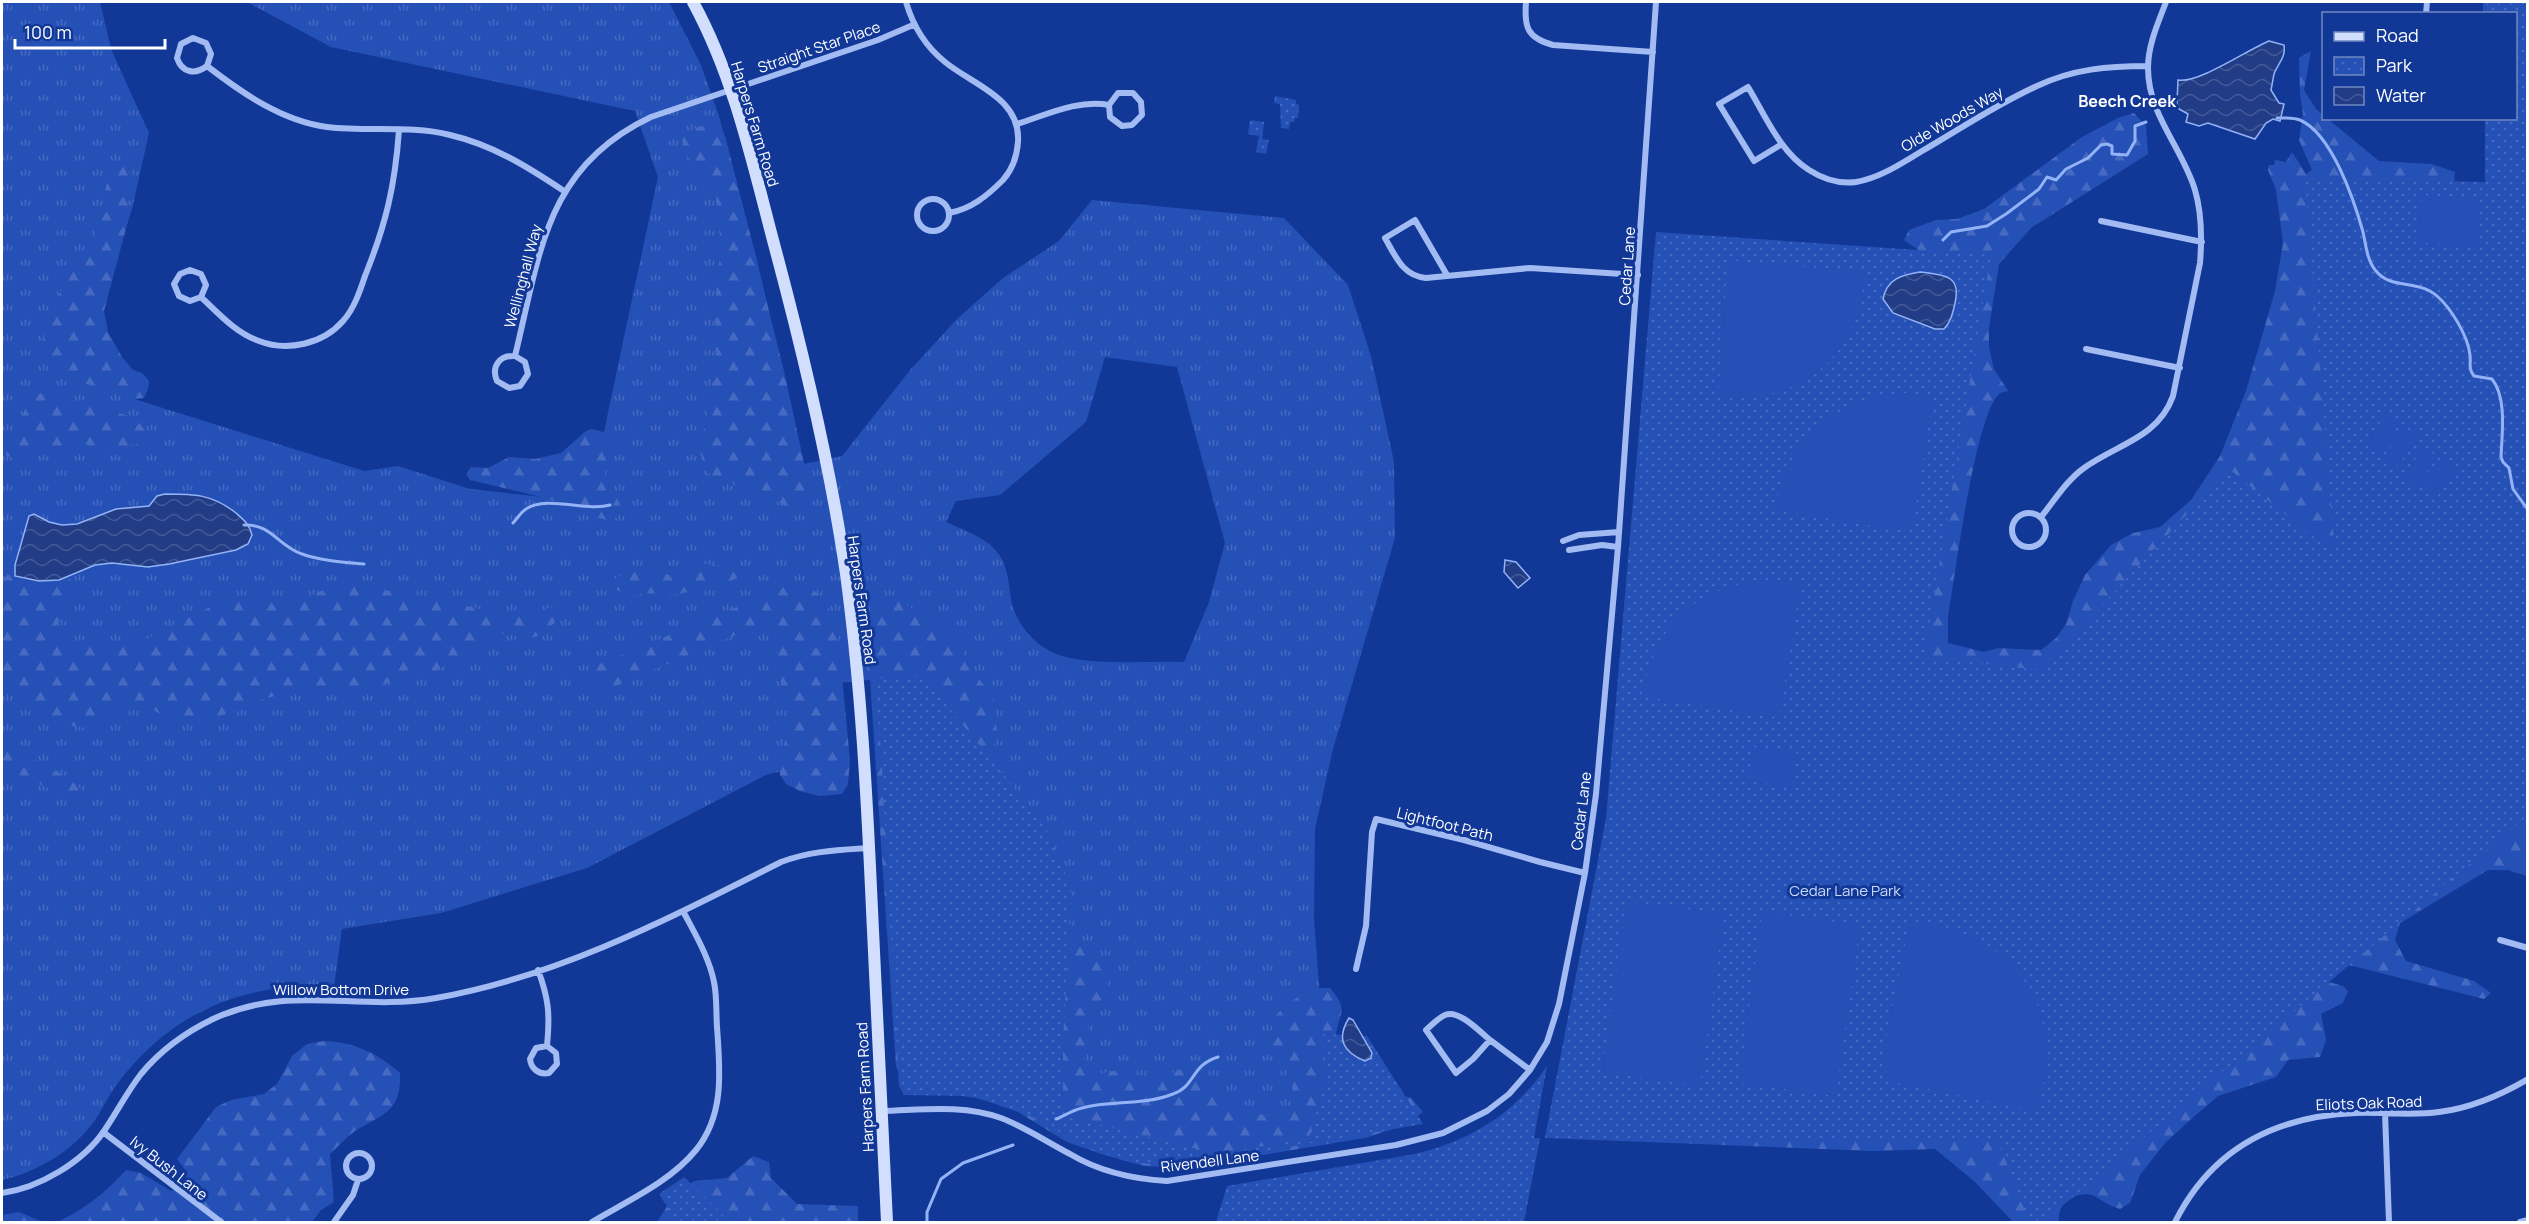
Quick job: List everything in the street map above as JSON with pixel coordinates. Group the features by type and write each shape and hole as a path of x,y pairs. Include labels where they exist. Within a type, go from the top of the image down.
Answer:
{"main road":[{"name":"Harpers Farm Road","path":"693,2 715,46 732,89 805,365 845,571 858,685 869,848 887,1222"}],"street":[{"path":"906,2 913,25 944,62 1004,103 1017,123 1018,147 1010,170 1005,177 973,206 949,213"},
{"path":"1526,2 1526,24 1531,34 1540,42 1553,45 1653,52"},
{"name":"Cedar Lane","path":"1530,1070 1547,1042 1554,1024 1585,873 1596,794 1618,547 1656,2"},
{"path":"2041,517 2083,469 2133,442 2153,428 2169,407 2180,368 2202,242 2195,191 2151,99 2148,66 2154,34 2166,2"},
{"name":"Straight Star Place","path":"732,89 878,40 913,25"},
{"path":"193,39 206,43 211,54 207,66 200,71 193,72 182,67 177,58 181,44 193,39"},
{"path":"207,66 248,96 297,120 327,127 448,134 487,146 532,170 564,191"},
{"name":"Olde Woods Way","path":"1782,144 1754,161 1719,104 1748,87 1782,144 1797,162 1824,178 1840,182 1869,179 1885,172 2036,86 2092,68 2148,66"},
{"name":"Wellinghall Way","path":"515,356 547,228 564,191 588,159 633,126 732,89"},
{"path":"1118,93 1132,93 1141,102 1142,115 1132,125 1122,126 1110,117 1109,105 1118,93"},
{"path":"1017,123 1082,104 1096,102 1109,105"},
{"path":"201,297 236,328 260,342 274,345 304,344 332,331 344,320 352,306 386,222 396,169 399,130"},
{"path":"929,199 941,201 949,213 946,226 934,232 922,228 916,216 919,206 929,199"},
{"path":"1447,275 1415,220 1385,238 1403,268 1410,275 1426,278 1530,268 1638,275"},
{"path":"2101,221 2202,242"},
{"path":"190,270 201,274 206,285 201,297 190,302 178,296 174,284 180,274 190,270"},
{"path":"2086,348 2180,368"},
{"path":"515,356 525,362 528,375 520,386 510,388 497,381 495,371 499,361 504,357 515,356"},
{"path":"2024,513 2041,517 2047,527 2042,543 2026,548 2016,542 2012,531 2015,520 2024,513"},
{"path":"1563,541 1579,535 1619,532"},
{"path":"1569,550 1602,545 1618,547"},
{"name":"Lightfoot Path","path":"1356,969 1366,926 1372,832 1376,819 1585,873"},
{"name":"Willow Bottom Drive","path":"2,1193 34,1183 74,1161 103,1132 128,1093 153,1061 180,1038 227,1013 263,1002 291,999 322,998 366,1003 412,1002 466,992 608,947 801,854 869,848"},
{"path":"592,1222 669,1175 684,1163 703,1140 714,1114 720,1076 714,982 702,947 683,911"},
{"path":"2500,940 2528,948"},
{"path":"538,970 549,1002 546,1046"},
{"path":"1490,1040 1456,1073 1426,1030 1445,1015 1450,1014 1461,1018 1530,1070"},
{"path":"546,1046 552,1048 558,1058 554,1069 545,1074 534,1069 530,1059 536,1048 546,1046"},
{"name":"Rivendell Lane","path":"882,1111 953,1108 984,1113 1015,1124 1071,1155 1113,1173 1132,1178 1167,1181 1418,1140 1459,1126 1487,1111 1509,1094 1530,1070"},
{"name":"Eliots Oak Road","path":"2175,1222 2188,1200 2212,1170 2229,1154 2271,1129 2290,1122 2329,1114 2436,1113 2493,1098 2528,1078"},
{"path":"2385,1113 2389,1222"},
{"name":"Ivy Bush Lane","path":"103,1132 221,1222"},
{"path":"358,1153 366,1155 372,1168 367,1176 358,1179 349,1175 345,1168 347,1159 358,1153"},
{"path":"334,1222 353,1195 358,1179"},
{"path":"2520,1222 2528,1220"}],"green space":[{"path":"2,2 100,2 111,49 149,133 132,209 86,351 134,399 364,471 398,466 470,489 571,500 595,474 658,177 635,111 331,47 247,2 669,2 701,65 719,116 756,256 804,464 842,456 911,369 957,319 1003,278 1059,241 1092,200 1284,218 1348,285 1371,356 1394,462 1395,538 1333,749 1315,829 1314,918 1326,1079 1310,1138 1063,1116 922,675 838,683 843,755 766,775 587,868 441,913 342,929 334,987 301,986 240,996 212,1006 186,1020 138,1059 117,1084 93,1123 64,1152 28,1172 2,1180","holes":["1105,357 1177,367 1225,543 1209,602 1184,662 1101,662 1056,654 1033,639 1017,617 1013,609 1005,566 1000,556 990,544 946,522 956,501 1000,495 1086,422"]},
{"name":"Cedar Lane Park","path":"2483,2 2527,2 2527,816 2043,1222 2029,1222 1997,1138 1545,1138 1606,818 1656,232 1991,255 1924,657 2041,670 2229,469 2335,554 2305,178 2485,182 2485,120 2517,120 2517,12 2483,12"},
{"path":"2311,51 2304,90 2322,114 2322,120 2329,120 2379,161 2432,164 2455,172 2454,185 2527,393 2527,876 2508,870 2488,870 2400,923 2395,940 2406,961 2474,981 2491,993 2484,999 1915,856 1930,258 1904,240 1909,230 1936,220 1957,219 1984,209 2082,137 2118,118 2134,113 2146,126 2148,154 2031,228 1999,264 1989,328 1989,348 1994,369 2008,391 1999,394 1990,408 1974,464 1948,616 1948,643 1984,652 1998,648 2041,650 2056,638 2066,624 2085,575 2111,545 2133,533 2160,527 2191,500 2220,456 2246,391 2275,291 2283,243 2276,190 2268,170 2269,165 2274,165 2275,160 2286,162 2292,152 2306,174 2312,170 2299,140 2303,114 2299,58"},
{"path":"1275,96 1296,100 1296,104 1299,105 1298,118 1290,122 1289,129 1281,128 1280,104 1274,103"},
{"path":"1250,120 1264,122 1262,139 1269,140 1266,154 1256,152 1259,136 1248,134"},
{"path":"701,126 724,133 729,151 784,371 810,491 803,507 791,509 757,491 716,479 704,469 700,451 716,366 715,307 721,242 716,192 703,172 683,153 682,134"},
{"path":"114,162 125,162 131,175 128,221 104,311 108,332 122,357 133,370 142,373 149,381 144,398 134,399 54,374 45,358 43,341 47,321 96,229"},
{"path":"2421,195 2480,199 2477,246 2417,242"},
{"path":"1736,261 1865,272 1860,302 1851,329 1838,351 1821,369 1800,383 1776,392 1749,397 1718,398 1727,267"},
{"path":"40,393 134,417 155,437 150,444 133,444 108,453 85,444 60,453 31,452 15,459 5,455 5,445 15,431 29,401"},
{"path":"1906,393 1933,397 1913,525 1905,531 1775,510 1791,462 1803,443 1818,427 1836,414 1856,404"},
{"path":"2385,415 2399,424 2380,454 2366,445"},
{"path":"2404,427 2418,436 2398,466 2384,457"},
{"path":"592,429 607,433 605,475 624,512 611,521 591,516 576,508 545,498 470,480 466,474 471,467 488,468 509,457 535,459 561,453 586,431"},
{"path":"2423,447 2437,456 2418,486 2404,477"},
{"path":"2442,459 2456,468 2436,498 2422,489"},
{"path":"706,564 732,567 740,572 740,577 720,585 674,595 645,593 632,596 617,590 615,579 627,571 650,569 670,575 694,570"},
{"path":"14,572 16,576 39,581 70,579 73,585 71,599 53,635 64,640 85,644 143,641 208,608 239,600 281,604 300,600 338,584 363,586 490,611 496,616 537,614 550,607 557,609 558,619 548,629 532,638 490,634 485,641 469,646 458,659 431,673 370,687 307,688 259,700 242,710 198,721 173,720 139,703 115,705 96,727 81,727 67,724 43,712 2,673 2,579"},
{"path":"1778,580 1801,583 1780,711 1773,717 1642,696 1658,646 1671,626 1686,610 1704,598 1726,588 1750,582"},
{"path":"794,583 809,586 824,600 837,623 850,760 848,784 842,794 819,796 800,791 786,784 780,775 779,758 788,739 789,716 778,666 775,627 771,622 765,622 607,690 594,686 587,678 595,666"},
{"path":"894,597 932,621 960,646 974,673 994,697 997,735 993,749 984,751 1060,912 1100,961 1110,987 1106,1005 1086,1015 1089,1033 1084,1056 1087,1076 1119,1070 1154,1080 1188,1067 1203,1076 1226,1099 1242,1109 1269,1116 1288,1116 1292,1105 1292,1086 1270,1040 1274,1017 1286,1005 1312,988 1330,988 1342,1010 1335,1036 1338,1062 1376,1089 1411,1098 1423,1112 1408,1124 1365,1138 1184,1168 1144,1166 1067,1142 1018,1112 975,1097 904,1081 896,1067 865,605 877,599"},
{"path":"922,675 1044,824 1071,887 1063,1042 1063,1116 1218,1154 1309,1138 1326,1079 1323,1034 1367,1036 1423,1124 1193,1163 1157,1165 1122,1160 1089,1148 1021,1111 982,1099 962,1096 904,1095 899,1086 881,750 874,679"},
{"path":"2,739 72,781 81,789 82,795 69,797 2,768"},
{"path":"1753,747 1797,753 1792,787 1748,781"},
{"path":"1626,901 1724,914 1700,1086 1602,1072"},
{"path":"1762,912 1860,925 1836,1096 1739,1083"},
{"path":"1910,921 1947,928 1979,940 2005,959 2025,982 2039,1009 2045,1040 2045,1074 2036,1111 1893,1082 1881,1063"},
{"path":"2293,972 2343,986 2348,991 2343,1003 2321,1014 2326,1040 2320,1057 2288,1060 2276,1077 2218,1096 2165,1143 2140,1175 2130,1203 2120,1209 2085,1194 2071,1198 2063,1204 2058,1222 2013,1222 1974,1181 1935,1149 1873,1151 1545,1138 1554,1092"},
{"path":"324,1041 355,1046 374,1054 400,1073 400,1086 394,1104 389,1110 352,1133 330,1154 334,1202 321,1210 312,1222 57,1222 94,1200 126,1170 141,1173 171,1191 186,1186 186,1171 177,1159 216,1107 231,1100 264,1094 277,1084 292,1056 307,1044"},
{"path":"1547,1066 1534,1138 1540,1138 1524,1222 1216,1222 1227,1186 1415,1154 1473,1133 1490,1123 1521,1098"},
{"path":"753,1156 769,1162 771,1178 797,1204 858,1206 858,1222 657,1222 678,1189 695,1181 727,1178"},
{"path":"684,1177 730,1222 677,1222 659,1194"},
{"path":"19,1212 43,1222 2,1222 2,1215"}],"water":[{"path":"2269,41 2284,45 2284,53 2274,74 2271,90 2279,103 2284,104 2280,121 2273,119 2266,123 2255,139 2208,123 2199,126 2186,122 2188,114 2179,109 2177,103 2178,80 2187,80 2210,72"},
{"path":"1920,272 1943,275 1953,281 1956,286 1955,303 1944,329 1935,329 1893,313 1883,299 1891,282"},
{"path":"165,494 202,496 219,502 242,518 250,528 252,535 248,544 236,550 148,567 112,563 95,565 59,580 39,581 15,576 15,565 29,516 34,514 49,522 62,525 77,524 116,509 149,506 157,496"},
{"path":"1505,560 1516,562 1530,578 1518,588 1504,572"},
{"path":"1349,1018 1353,1020 1372,1053 1371,1058 1365,1061 1351,1053 1344,1044 1343,1032"}],"waterway":[{"path":"2277,118 2300,120 2312,128 2332,153 2348,186 2369,258 2376,271 2389,281 2430,291 2453,315 2469,348 2472,373 2474,376 2492,379 2497,387 2502,406 2501,457 2509,468 2513,489 2528,510"},
{"path":"1943,240 1951,232 1987,226 2039,189 2047,177 2056,180 2066,169 2088,158 2101,145 2112,146 2112,154 2127,155 2135,141 2135,126 2146,122"},
{"path":"513,523 524,510 545,503 590,507 610,505"},
{"path":"244,525 262,528 302,554 325,560 364,564"},
{"path":"1056,1119 1079,1109 1093,1106 1150,1100 1173,1094 1186,1086 1203,1065 1218,1057"},
{"path":"927,1222 927,1212 941,1179 963,1163 1013,1145"}],"district":[{"name":"Beech Creek","path":"2127,101"}]}
